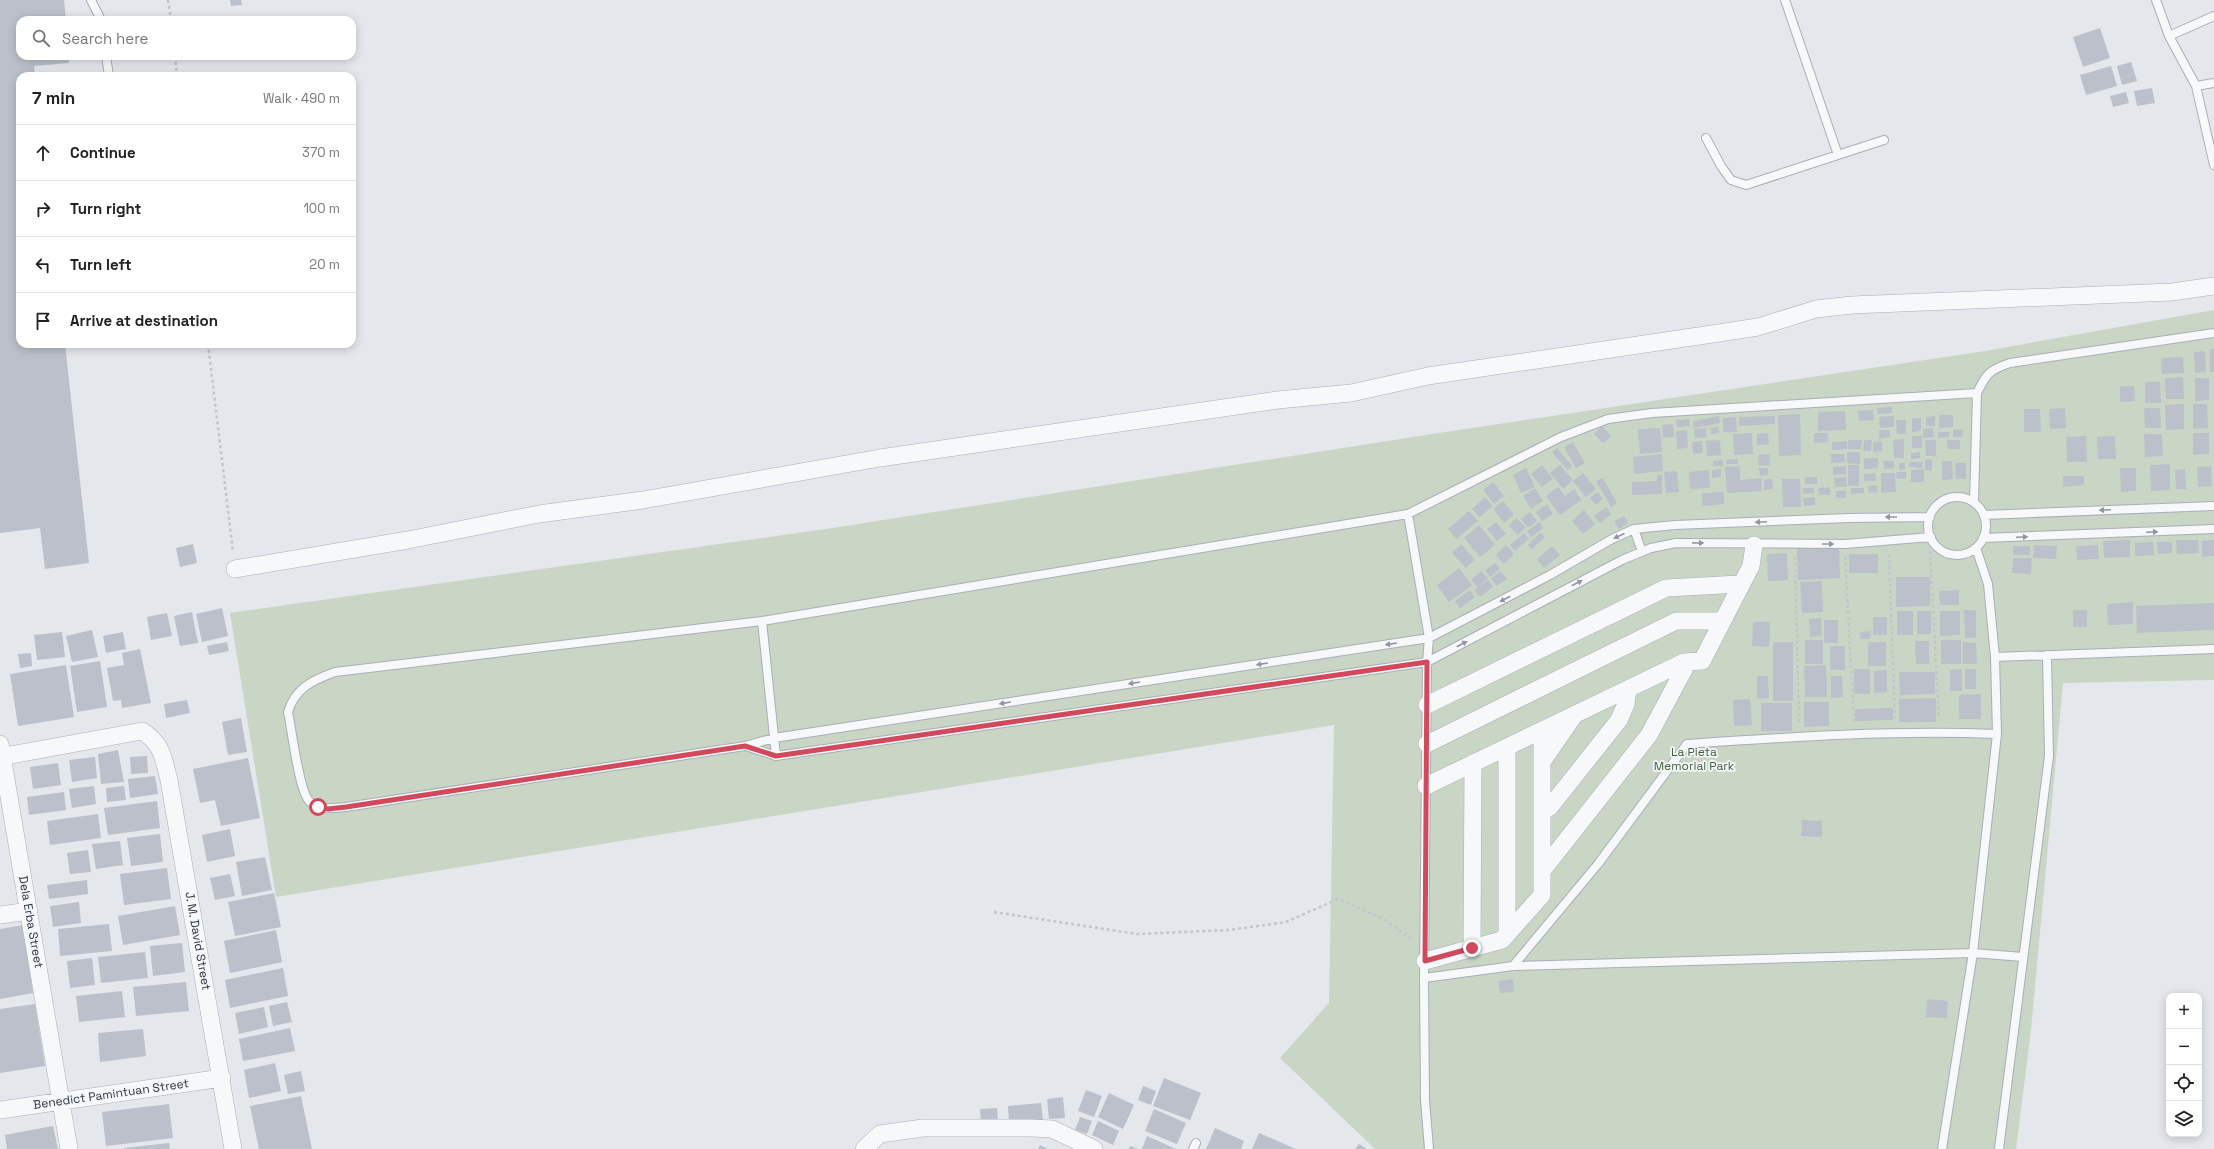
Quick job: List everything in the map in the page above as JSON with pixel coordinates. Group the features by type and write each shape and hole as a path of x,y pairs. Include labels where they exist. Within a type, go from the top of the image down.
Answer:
{"street":[{"path":"234,569 408,540 539,514 642,500 880,458 1278,400 1351,393 1428,376 1742,330 1758,327 1816,309 2015,298 2172,292 2214,286"},
{"path":"1426,786 1628,689 1688,662 1702,661 1740,584 1751,566 1754,544"},
{"path":"1427,705 1666,588 1740,584"},
{"path":"1427,744 1676,621 1722,621"},
{"path":"1542,871 1649,735 1688,662"},
{"path":"1542,812 1550,807 1619,720 1626,704 1628,689"},
{"path":"1542,762 1574,715"},
{"name":"J. M. David Street","path":"1,752 142,730 152,737 160,747 169,780 222,1078 232,1149"},
{"path":"1425,955 1472,948 1502,940 1542,895 1542,731"},
{"path":"1507,747 1507,934"},
{"name":"Dela Erba Street","path":"1,752 62,1101 69,1149"},
{"path":"1472,948 1473,763"},
{"path":"0,915 29,911"},
{"name":"Benedict Pamintuan Street","path":"0,1110 222,1078"},
{"path":"864,1149 880,1134 923,1128 1052,1129 1094,1149"}],"lane":[{"path":"90,0 98,16"},
{"path":"1785,0 1838,155"},
{"path":"2156,0 2169,36 2196,86 2214,165"},
{"path":"2169,36 2214,16"},
{"path":"107,60 108,72"},
{"path":"2196,86 2214,83"},
{"path":"1706,138 1721,166 1731,180 1746,185 1884,140"},
{"path":"1974,502 1978,394 1987,374 1997,367 2010,363 2214,333"},
{"path":"1930,517 1849,518 1675,525 1634,530 1612,539 1550,575 1429,638 774,738 745,746 328,809 318,807 309,802 302,790 288,712 292,700 298,691 316,679 335,672 762,621 1408,514 1561,437 1608,419 1652,414 1978,394"},
{"path":"1966,498 1974,502 1984,515 1986,531 1976,548 1960,554 1951,554 1936,545 1930,538 1930,517 1934,509 1948,499 1966,498"},
{"path":"1984,515 2214,506"},
{"path":"1408,514 1429,638 1427,662 1424,978 1425,1100 1428,1149"},
{"path":"1983,538 2214,529"},
{"path":"1634,530 1642,552"},
{"path":"745,746 776,756 1427,662 1557,593 1642,552 1676,543 1845,544 1930,538"},
{"path":"1942,1149 1973,953 1997,734 1995,657 1988,584 1976,548"},
{"path":"762,621 776,756"},
{"path":"1995,657 2214,649"},
{"path":"1999,1149 2049,756 2047,655"},
{"path":"1513,966 1598,864 1687,744 1800,736 1855,734 1940,732 1997,734"},
{"path":"1424,978 1513,966 1973,953 2023,956"}],"path":[{"path":"168,0 170,16"},
{"path":"175,60 177,72"},
{"path":"208,348 234,569"},
{"path":"1930,538 1940,732"},
{"path":"1889,540 1895,733"},
{"path":"1794,544 1800,736"},
{"path":"1845,544 1855,734"},
{"path":"994,912 1137,934 1229,930 1286,922 1338,899 1384,919 1425,955"}],"green space":[{"name":"La Pieta Memorial Park","path":"2214,310 2214,680 2063,683 2031,1030 2016,1149 1375,1149 1280,1058 1329,1003 1334,725 276,897 230,613 826,529 1432,434 1985,351"}],"building":[{"path":"0,0 64,0 66,16 16,16 16,60 69,60 69,63 34,66 35,72 16,72 16,348 65,348 89,563 45,569 40,528 0,533"},
{"path":"230,0 241,0 242,5 231,6"},
{"path":"2100,28 2110,58 2083,67 2073,37"},
{"path":"2131,62 2137,81 2122,85 2117,66"},
{"path":"2111,66 2117,86 2086,95 2080,75"},
{"path":"2152,88 2155,103 2137,106 2134,91"},
{"path":"2126,92 2129,103 2113,107 2110,96"},
{"path":"2210,349 2214,349 2214,372 2210,372"},
{"path":"2205,351 2206,372 2195,373 2194,352"},
{"path":"2183,357 2184,373 2162,374 2161,358"},
{"path":"2183,377 2184,399 2166,399 2165,378"},
{"path":"2195,378 2209,378 2209,400 2195,401"},
{"path":"2145,382 2160,382 2161,403 2145,403"},
{"path":"2120,386 2134,386 2135,401 2120,402"},
{"path":"2184,404 2184,429 2166,430 2165,405"},
{"path":"2193,404 2207,404 2208,428 2193,429"},
{"path":"1892,407 1892,413 1878,414 1877,408"},
{"path":"2065,408 2066,428 2050,429 2049,409"},
{"path":"2144,408 2160,408 2161,428 2145,428"},
{"path":"2024,409 2040,409 2041,432 2024,432"},
{"path":"1873,410 1874,420 1859,421 1858,411"},
{"path":"1845,411 1846,430 1818,431 1818,412"},
{"path":"1800,414 1801,455 1779,456 1778,415"},
{"path":"1939,415 1953,415 1953,427 1939,428"},
{"path":"1719,416 1720,423 1694,428 1693,421"},
{"path":"1775,416 1775,424 1739,426 1739,417"},
{"path":"1894,416 1894,427 1880,428 1879,417"},
{"path":"1935,416 1935,426 1926,426 1926,417"},
{"path":"1736,417 1737,432 1723,432 1723,418"},
{"path":"1912,418 1921,418 1921,431 1912,432"},
{"path":"1689,419 1690,426 1677,427 1676,420"},
{"path":"1896,420 1906,420 1906,434 1897,434"},
{"path":"1673,424 1674,437 1663,438 1662,425"},
{"path":"1602,426 1611,436 1603,443 1594,434"},
{"path":"1718,427 1719,433 1711,434 1711,428"},
{"path":"1660,428 1662,452 1640,454 1638,429"},
{"path":"1706,428 1707,437 1695,438 1694,429"},
{"path":"1933,428 1934,437 1923,438 1923,429"},
{"path":"1962,429 1963,437 1953,437 1953,430"},
{"path":"1687,430 1688,448 1677,449 1676,431"},
{"path":"1879,430 1889,430 1890,437 1879,439"},
{"path":"1938,432 1949,432 1949,437 1938,438"},
{"path":"1752,433 1753,454 1734,455 1733,434"},
{"path":"1768,433 1769,444 1757,445 1757,434"},
{"path":"1814,433 1828,433 1828,442 1814,443"},
{"path":"2193,433 2209,433 2209,454 2193,455"},
{"path":"2144,434 2162,434 2163,456 2145,457"},
{"path":"1912,436 1922,436 1922,448 1912,448"},
{"path":"2086,436 2087,462 2067,462 2066,437"},
{"path":"2115,436 2116,459 2098,459 2097,437"},
{"path":"1904,439 1904,458 1894,458 1893,440"},
{"path":"1720,440 1721,455 1707,456 1706,441"},
{"path":"1848,440 1862,440 1861,449 1848,449"},
{"path":"1864,440 1872,440 1871,451 1863,451"},
{"path":"1925,440 1936,440 1936,456 1926,456"},
{"path":"1947,440 1960,440 1960,449 1948,449"},
{"path":"1702,441 1703,453 1693,454 1692,442"},
{"path":"1847,441 1847,449 1832,450 1832,442"},
{"path":"1882,441 1882,451 1873,452 1873,442"},
{"path":"1573,442 1585,463 1576,468 1564,447"},
{"path":"1557,448 1572,466 1568,470 1552,452"},
{"path":"1847,452 1860,452 1860,464 1847,463"},
{"path":"1920,452 1920,458 1911,459 1911,453"},
{"path":"1662,454 1663,471 1634,474 1633,457"},
{"path":"1769,454 1770,465 1759,466 1758,455"},
{"path":"1831,454 1844,454 1845,462 1831,463"},
{"path":"1864,458 1878,458 1878,468 1864,469"},
{"path":"1738,459 1738,464 1726,464 1726,460"},
{"path":"1932,459 1932,471 1925,470 1925,460"},
{"path":"1723,460 1723,466 1713,466 1713,461"},
{"path":"1883,461 1894,461 1894,468 1884,469"},
{"path":"1942,461 1952,461 1953,479 1942,480"},
{"path":"1910,462 1923,462 1922,468 1909,467"},
{"path":"1899,463 1905,463 1905,469 1899,470"},
{"path":"1955,463 1966,463 1966,479 1956,479"},
{"path":"2170,464 2170,490 2151,491 2150,465"},
{"path":"1542,465 1553,479 1542,487 1531,474"},
{"path":"1560,465 1573,480 1563,489 1550,473"},
{"path":"1848,465 1859,465 1859,486 1848,486"},
{"path":"1740,466 1740,480 1761,478 1762,491 1727,493 1725,467"},
{"path":"1846,466 1846,474 1833,475 1833,467"},
{"path":"2211,466 2212,486 2198,487 2197,467"},
{"path":"1526,468 1535,487 1521,493 1513,475"},
{"path":"1759,468 1768,468 1768,475 1760,476"},
{"path":"2120,468 2136,468 2136,491 2121,492"},
{"path":"1721,469 1721,477 1712,478 1712,470"},
{"path":"1924,469 1924,482 1911,482 1911,470"},
{"path":"2185,469 2186,489 2176,489 2175,470"},
{"path":"1709,470 1710,488 1690,489 1689,472"},
{"path":"1677,471 1679,492 1666,493 1664,472"},
{"path":"1896,472 1906,472 1906,479 1897,479"},
{"path":"1583,473 1596,489 1586,497 1573,481"},
{"path":"1875,473 1876,481 1864,481 1864,474"},
{"path":"1881,473 1895,473 1896,492 1881,493"},
{"path":"1657,475 1662,475 1662,494 1632,495 1632,482 1657,481"},
{"path":"2063,476 2084,476 2084,485 2063,487"},
{"path":"1805,477 1817,477 1817,484 1805,484"},
{"path":"1846,477 1847,487 1835,487 1834,478"},
{"path":"1603,478 1617,503 1611,507 1596,481"},
{"path":"1772,479 1773,489 1764,490 1764,480"},
{"path":"1782,479 1800,479 1801,507 1783,507"},
{"path":"1493,482 1504,496 1494,504 1483,490"},
{"path":"1877,485 1878,492 1869,493 1868,486"},
{"path":"1558,487 1565,496 1574,489 1581,500 1560,515 1546,496"},
{"path":"1830,487 1830,495 1819,495 1818,488"},
{"path":"1535,488 1543,501 1531,509 1523,496"},
{"path":"1803,488 1814,488 1814,493 1803,494"},
{"path":"1851,488 1864,488 1864,493 1851,494"},
{"path":"1836,491 1846,491 1846,498 1836,498"},
{"path":"1598,492 1603,499 1596,505 1590,498"},
{"path":"1724,492 1724,504 1703,506 1702,493"},
{"path":"1485,497 1493,506 1480,517 1472,509"},
{"path":"1815,497 1815,505 1804,506 1803,498"},
{"path":"1503,501 1514,514 1504,523 1493,509"},
{"path":"1547,504 1553,514 1542,521 1536,512"},
{"path":"1606,507 1611,514 1600,523 1594,516"},
{"path":"1584,510 1595,524 1583,534 1572,521"},
{"path":"1469,511 1478,521 1456,539 1448,529"},
{"path":"1530,512 1537,521 1528,528 1521,519"},
{"path":"1624,516 1628,523 1619,529 1614,521"},
{"path":"1516,518 1526,528 1518,535 1509,526"},
{"path":"1496,522 1506,534 1497,541 1487,529"},
{"path":"1539,522 1543,528 1531,537 1527,531"},
{"path":"1479,525 1495,545 1480,557 1464,538"},
{"path":"1524,533 1529,539 1515,551 1510,545"},
{"path":"1540,533 1545,537 1532,549 1528,545"},
{"path":"2130,540 2130,557 2104,558 2103,541"},
{"path":"2176,540 2198,540 2199,553 2177,554"},
{"path":"2214,540 2214,556 2202,557 2202,541"},
{"path":"2153,542 2154,555 2135,556 2135,543"},
{"path":"2157,542 2172,542 2172,553 2158,554"},
{"path":"193,544 197,563 180,567 176,548"},
{"path":"1461,544 1475,560 1466,568 1452,553"},
{"path":"1506,545 1514,554 1504,564 1496,555"},
{"path":"1839,545 1840,578 1798,580 1797,548"},
{"path":"2034,545 2057,546 2056,559 2033,558"},
{"path":"2098,545 2099,559 2077,560 2076,546"},
{"path":"1552,546 1560,555 1544,568 1537,559"},
{"path":"2013,546 2030,546 2030,555 2013,555"},
{"path":"1787,553 1788,580 1768,581 1767,554"},
{"path":"1849,554 1878,554 1878,573 1849,573"},
{"path":"2013,558 2032,558 2031,574 2012,573"},
{"path":"1495,563 1500,569 1490,577 1485,570"},
{"path":"1459,568 1472,585 1449,602 1437,585"},
{"path":"1481,571 1488,578 1478,587 1471,580"},
{"path":"1500,571 1507,579 1497,586 1491,579"},
{"path":"1896,577 1930,577 1930,606 1896,607"},
{"path":"1488,580 1493,587 1480,597 1474,590"},
{"path":"1822,581 1823,612 1802,613 1800,582"},
{"path":"1470,590 1475,597 1460,608 1455,601"},
{"path":"1959,590 1959,605 1940,605 1939,591"},
{"path":"2133,602 2133,624 2108,625 2107,604"},
{"path":"2214,603 2214,630 2137,633 2136,606"},
{"path":"222,608 228,636 202,642 196,614"},
{"path":"1964,610 1976,610 1976,638 1965,638"},
{"path":"2073,610 2087,610 2087,627 2073,627"},
{"path":"1897,611 1913,611 1913,635 1897,635"},
{"path":"1917,611 1931,611 1931,634 1917,634"},
{"path":"1940,611 1960,611 1960,635 1940,636"},
{"path":"192,612 198,643 180,646 174,616"},
{"path":"167,613 172,636 151,640 147,617"},
{"path":"1873,617 1887,617 1887,635 1873,635"},
{"path":"1821,618 1822,636 1810,637 1809,619"},
{"path":"1824,620 1838,620 1838,643 1824,643"},
{"path":"1753,622 1770,622 1769,647 1752,646"},
{"path":"92,630 98,657 72,662 66,636"},
{"path":"1871,631 1870,639 1860,639 1860,632"},
{"path":"62,632 65,657 37,660 34,635"},
{"path":"123,632 126,649 106,653 103,636"},
{"path":"1805,640 1823,640 1823,664 1805,664"},
{"path":"1941,640 1961,640 1961,664 1941,664"},
{"path":"1915,641 1929,641 1929,664 1916,664"},
{"path":"227,642 229,651 209,655 207,646"},
{"path":"1773,642 1793,642 1793,701 1773,701"},
{"path":"1868,642 1886,642 1886,666 1868,666"},
{"path":"1963,642 1976,643 1977,664 1963,664"},
{"path":"1830,646 1845,646 1845,670 1830,670"},
{"path":"140,649 151,703 122,708 121,700 113,701 107,668 124,665 122,653"},
{"path":"31,653 32,666 20,668 18,654"},
{"path":"100,661 107,707 77,712 70,666"},
{"path":"66,665 74,717 18,726 10,674"},
{"path":"1826,665 1827,697 1805,697 1804,666"},
{"path":"1854,669 1870,669 1870,694 1854,694"},
{"path":"1962,669 1962,691 1950,691 1950,670"},
{"path":"1965,669 1976,669 1976,689 1965,689"},
{"path":"1887,670 1887,692 1874,693 1874,671"},
{"path":"1899,672 1935,672 1935,694 1900,695"},
{"path":"1757,676 1768,676 1769,698 1757,699"},
{"path":"1831,676 1842,676 1843,697 1831,698"},
{"path":"1981,694 1981,719 1959,719 1959,695"},
{"path":"1936,698 1936,722 1899,722 1899,699"},
{"path":"1750,699 1752,725 1734,726 1733,700"},
{"path":"187,700 190,713 166,718 164,704"},
{"path":"1804,702 1829,702 1829,726 1804,727"},
{"path":"1761,703 1792,703 1792,731 1761,731"},
{"path":"1893,708 1893,720 1855,721 1855,709"},
{"path":"241,718 247,752 228,755 222,722"},
{"path":"118,750 124,782 101,784 98,754"},
{"path":"147,756 148,773 131,774 130,757"},
{"path":"95,757 97,778 72,782 69,760"},
{"path":"248,758 260,818 221,826 215,800 200,803 193,769"},
{"path":"58,763 61,785 33,789 30,767"},
{"path":"155,776 158,794 130,798 128,779"},
{"path":"94,786 96,804 72,808 69,789"},
{"path":"124,786 126,800 107,802 106,788"},
{"path":"64,792 66,810 29,815 27,797"},
{"path":"157,801 160,828 108,835 104,808"},
{"path":"98,814 101,838 50,845 47,821"},
{"path":"1802,820 1822,821 1822,837 1801,836"},
{"path":"230,829 235,856 207,862 202,835"},
{"path":"160,834 163,862 131,866 127,838"},
{"path":"120,841 123,865 96,869 92,844"},
{"path":"88,850 91,872 70,874 67,853"},
{"path":"265,857 272,890 242,896 236,862"},
{"path":"167,868 171,899 124,905 120,874"},
{"path":"230,874 235,896 215,900 210,878"},
{"path":"87,880 88,894 49,899 47,885"},
{"path":"274,893 281,927 235,936 228,902"},
{"path":"79,902 81,923 53,927 50,906"},
{"path":"175,906 180,935 123,945 118,916"},
{"path":"109,924 112,951 60,956 58,929"},
{"path":"23,925 33,993 0,999 0,929"},
{"path":"276,930 282,962 230,973 224,941"},
{"path":"182,943 185,972 153,976 150,946"},
{"path":"145,952 148,978 101,983 98,957"},
{"path":"92,958 95,985 70,988 67,961"},
{"path":"283,968 288,996 230,1008 225,980"},
{"path":"1513,979 1514,992 1500,993 1498,981"},
{"path":"186,982 189,1011 136,1016 133,987"},
{"path":"122,991 125,1017 79,1022 76,996"},
{"path":"1927,999 1948,1001 1947,1018 1926,1017"},
{"path":"287,1002 292,1022 273,1026 269,1006"},
{"path":"35,1004 45,1066 0,1073 0,1009"},
{"path":"264,1007 268,1027 239,1034 235,1013"},
{"path":"290,1028 295,1051 243,1061 239,1039"},
{"path":"143,1029 146,1056 100,1062 98,1033"},
{"path":"275,1063 281,1091 249,1098 244,1070"},
{"path":"301,1071 305,1091 288,1094 284,1075"},
{"path":"1164,1078 1201,1093 1190,1120 1153,1106"},
{"path":"1143,1086 1156,1091 1151,1105 1138,1100"},
{"path":"1086,1090 1102,1096 1094,1117 1078,1111"},
{"path":"1109,1093 1134,1105 1123,1129 1098,1117"},
{"path":"301,1096 312,1149 259,1149 250,1106"},
{"path":"1063,1097 1065,1118 1049,1119 1047,1099"},
{"path":"1041,1103 1043,1120 1009,1123 1008,1106"},
{"path":"169,1104 173,1138 106,1146 102,1112"},
{"path":"997,1108 998,1122 981,1123 980,1109"},
{"path":"1154,1109 1186,1123 1177,1144 1145,1131"},
{"path":"1080,1117 1092,1121 1087,1134 1075,1130"},
{"path":"1098,1121 1119,1131 1113,1145 1092,1135"},
{"path":"53,1126 58,1149 7,1149 5,1135"},
{"path":"1215,1128 1244,1141 1241,1149 1206,1149"},
{"path":"1259,1133 1296,1149 1252,1149"},
{"path":"1147,1136 1176,1149 1142,1149"},
{"path":"169,1143 170,1149 124,1149 124,1148"},
{"path":"1359,1144 1367,1149 1355,1149"},
{"path":"1040,1145 1048,1149 1038,1149"},
{"path":"1130,1146 1138,1149 1129,1149"}],"route":[{"path":"318,807 328,809 346,807 745,746 776,756 1427,662 1425,961 1472,948"}]}
